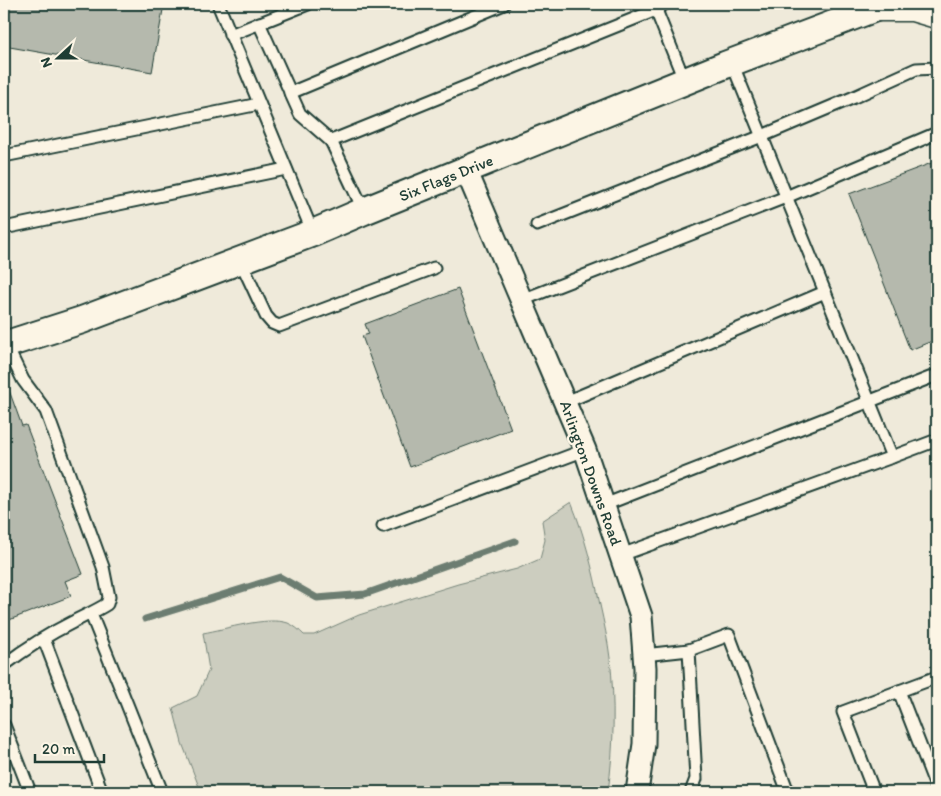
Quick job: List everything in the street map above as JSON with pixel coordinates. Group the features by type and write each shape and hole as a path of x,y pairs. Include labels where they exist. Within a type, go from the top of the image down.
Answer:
{"main road":[{"path":"881,5 913,7 937,14"}],"street":[{"name":"Six Flags Drive","path":"5,345 82,320 313,233 364,210 881,5"},
{"name":"Arlington Downs Road","path":"466,170 585,450 641,616 645,668 644,744 637,792"}],"lane":[{"path":"218,4 313,233"},
{"path":"230,34 308,4"},
{"path":"290,93 504,4"},
{"path":"331,141 658,6 684,82"},
{"path":"259,23 300,114 331,141 364,210"},
{"path":"732,63 892,457"},
{"path":"537,225 762,136 916,69 937,68"},
{"path":"4,156 259,104"},
{"path":"522,300 786,197 937,133"},
{"path":"4,228 286,169"},
{"path":"240,260 266,316 272,323 279,326 434,268"},
{"path":"566,402 825,292"},
{"path":"4,665 21,652 107,604 109,596 103,567 46,411 23,380 5,345"},
{"path":"604,505 937,375"},
{"path":"621,555 937,440"},
{"path":"383,526 585,450"},
{"path":"91,614 162,792"},
{"path":"644,655 689,650 729,636 788,792"},
{"path":"44,639 102,792"},
{"path":"689,650 696,779 691,792"},
{"path":"874,792 844,712 937,677"},
{"path":"899,692 937,789"},
{"path":"4,724 30,792"}],"shaded area":[{"path":"571,502 591,566 610,658 613,725 612,759 608,792 201,792 182,743 173,708 197,696 209,670 203,633 258,622 279,621 288,623 304,635 314,635 359,615 458,584 517,569 540,559 545,540 542,521"}],"building":[{"path":"4,4 164,4 152,72 4,46"},
{"path":"937,161 937,339 910,350 849,194"},
{"path":"458,289 511,429 410,467 362,336 369,334 365,324"},
{"path":"6,382 22,426 26,425 83,574 65,581 71,596 4,622 4,383"}],"waterway":[{"path":"145,619 280,577 317,598 365,594 515,541"}]}
